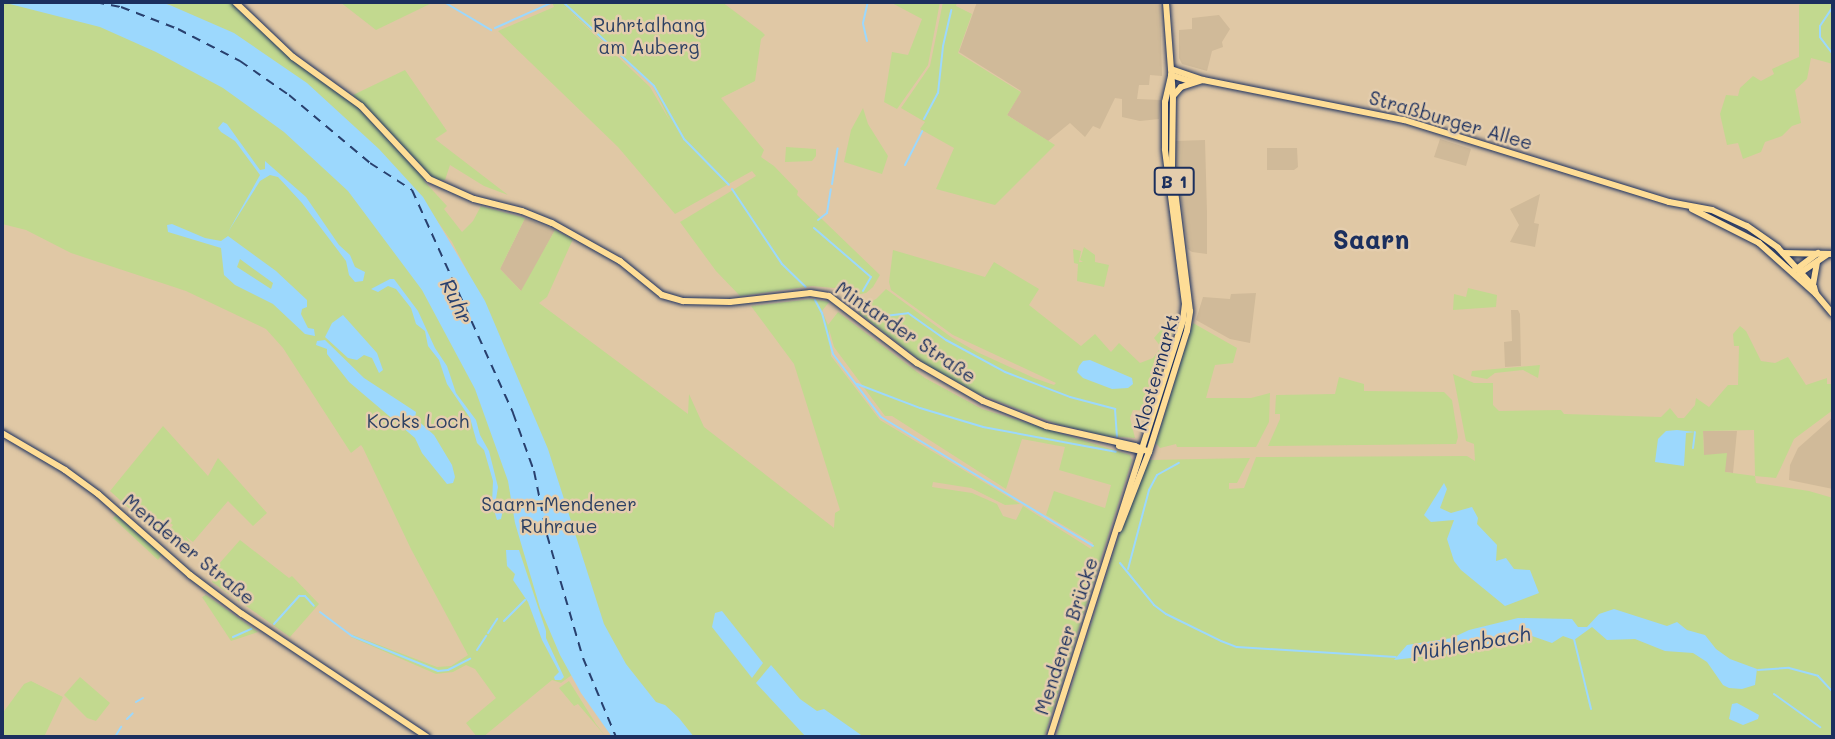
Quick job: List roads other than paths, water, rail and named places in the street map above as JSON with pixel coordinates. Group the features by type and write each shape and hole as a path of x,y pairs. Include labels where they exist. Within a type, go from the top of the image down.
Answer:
{"main road":[{"name":"Mintarder Straße","path":"235,2 293,57 361,106 418,170 442,186 474,200 540,217 620,261 643,283 669,298 730,302 810,293 829,296 917,363 955,387 1046,426 1108,441 1130,451 1145,452"},
{"name":"B 1","path":"1167,2 1173,96 1172,166 1182,259"},
{"name":"B 1","path":"1171,72 1165,102 1165,149 1182,259"},
{"name":"Straßburger Allee","path":"1171,72 1404,120 1687,207 1759,243 1797,272"},
{"path":"1171,72 1195,82"},
{"name":"Straßburger Allee","path":"1195,82 1203,80"},
{"path":"1173,96 1181,87 1195,82"},
{"name":"Straßburger Allee","path":"1687,207 1712,210 1736,220 1783,253 1797,272"},
{"path":"1783,253 1817,257 1830,254"},
{"path":"1817,257 1797,272 1833,314"},
{"path":"1815,291 1813,272 1817,257"},
{"name":"Klostermarkt","path":"1145,452 1189,321 1182,259"},
{"name":"Mendener Straße","path":"2,433 98,494 233,608 427,737"},
{"name":"Mendener Brücke","path":"1050,737 1112,544 1145,452"}],"water":[{"name":"Ruhr","path":"2,2 161,2 172,6 234,33 307,83 379,149 423,197 485,301 548,449 604,624 626,664 656,702 665,705 694,737 612,737 581,693 560,655 540,608 515,523 508,481 475,389 422,290 348,191 284,132 223,88 156,52 100,27"},
{"path":"223,122 260,170 265,169 265,161 306,197 339,245 350,255 355,267 365,272 363,281 355,282 349,275 346,261 302,203 278,177 270,175 260,181 228,232 260,175 235,141 218,128"},
{"path":"172,224 205,238 221,241 228,236 276,271 307,300 307,307 302,309 301,314 308,328 314,329 315,336 305,334 273,304 235,285 224,275 221,248 168,232 167,225","holes":["240,259 273,283 271,289 237,267"]},
{"path":"394,279 418,311 435,348 447,366 456,393 476,420 480,435 489,451 498,487 496,499 503,510 501,519 497,520 492,504 493,481 484,450 477,443 470,418 447,384 439,360 428,346 425,331 416,324 411,308 396,289 388,286 378,292 371,289"},
{"path":"343,315 377,353 383,370 379,373 372,358 364,355 357,360 348,358 325,337 332,323"},
{"path":"325,340 364,378 416,412 415,418 434,435 452,465 455,477 453,483 447,484 422,453 415,438 349,382 327,354 327,349 316,345 317,341"},
{"path":"1090,360 1132,378 1133,384 1128,388 1112,389 1083,378 1077,372 1079,366 1083,361"},
{"path":"1666,431 1695,432 1686,433 1684,466 1655,462 1658,439"},
{"path":"1444,483 1447,489 1440,508 1451,513 1472,507 1478,518 1477,524 1497,545 1496,561 1506,558 1514,569 1530,570 1539,593 1505,606 1461,570 1454,561 1447,539 1454,520 1431,522 1424,515"},
{"path":"506,550 519,550 546,638 564,677 561,680 555,680 554,677 559,672 542,640 528,602 513,580 515,574 507,566"},
{"path":"1614,609 1667,626 1677,622 1687,630 1705,635 1716,649 1730,659 1757,669 1755,685 1742,689 1729,688 1723,685 1707,662 1693,653 1665,651 1635,639 1607,640 1592,627 1574,640 1563,636 1552,643 1532,636 1460,652 1394,660 1407,645 1452,638 1469,630 1518,618 1572,619 1578,627 1587,627 1599,614"},
{"path":"722,611 763,663 752,678 712,627 715,613"},
{"path":"771,665 800,699 817,711 824,709 864,737 806,737 756,683"},
{"path":"1737,703 1759,715 1758,719 1743,725 1729,719 1732,704"}],"waterway":[{"path":"444,2 491,30"},
{"path":"495,28 553,2"},
{"path":"563,2 654,86 684,139 729,185"},
{"path":"867,41 863,23 868,2"},
{"path":"1832,53 1820,37 1820,26 1833,7"},
{"name":"Mühlenbach","path":"924,119 938,93 943,46 951,10"},
{"name":"Mühlenbach","path":"905,165 922,131"},
{"path":"832,184 838,148"},
{"name":"Mühlenbach","path":"732,189 782,264 806,287"},
{"path":"818,220 827,213 831,189"},
{"path":"814,228 871,277 863,291"},
{"name":"Mühlenbach","path":"815,300 822,313 833,354 881,417 1093,546"},
{"path":"858,305 885,316 908,313 946,340 1005,372 1070,397 1115,409 1117,437"},
{"path":"857,384 920,408 983,427 1116,452"},
{"path":"1693,448 1695,432"},
{"path":"1128,569 1149,490 1157,475 1179,463"},
{"name":"Mühlenbach","path":"1120,563 1154,605 1166,614 1237,647 1396,657"},
{"path":"274,624 299,596 305,596 314,606"},
{"path":"504,621 525,600"},
{"path":"320,612 352,636 438,671 448,670 470,659"},
{"path":"488,633 497,619"},
{"path":"233,637 251,629"},
{"path":"477,650 486,636"},
{"path":"1574,639 1591,709"},
{"name":"Mühlenbach","path":"1758,670 1789,668 1818,676 1833,692"},
{"path":"1774,694 1820,727"},
{"path":"136,702 143,698"},
{"path":"127,719 133,713"},
{"path":"115,737 121,727"}],"district":[{"name":"Saarn","path":"1371,240"}],"park label":[{"name":"Ruhrtalhang am Auberg","path":"649,36"},
{"name":"Kocks Loch","path":"418,421"},
{"name":"Saarn-Mendener Ruhraue","path":"559,515"}]}
